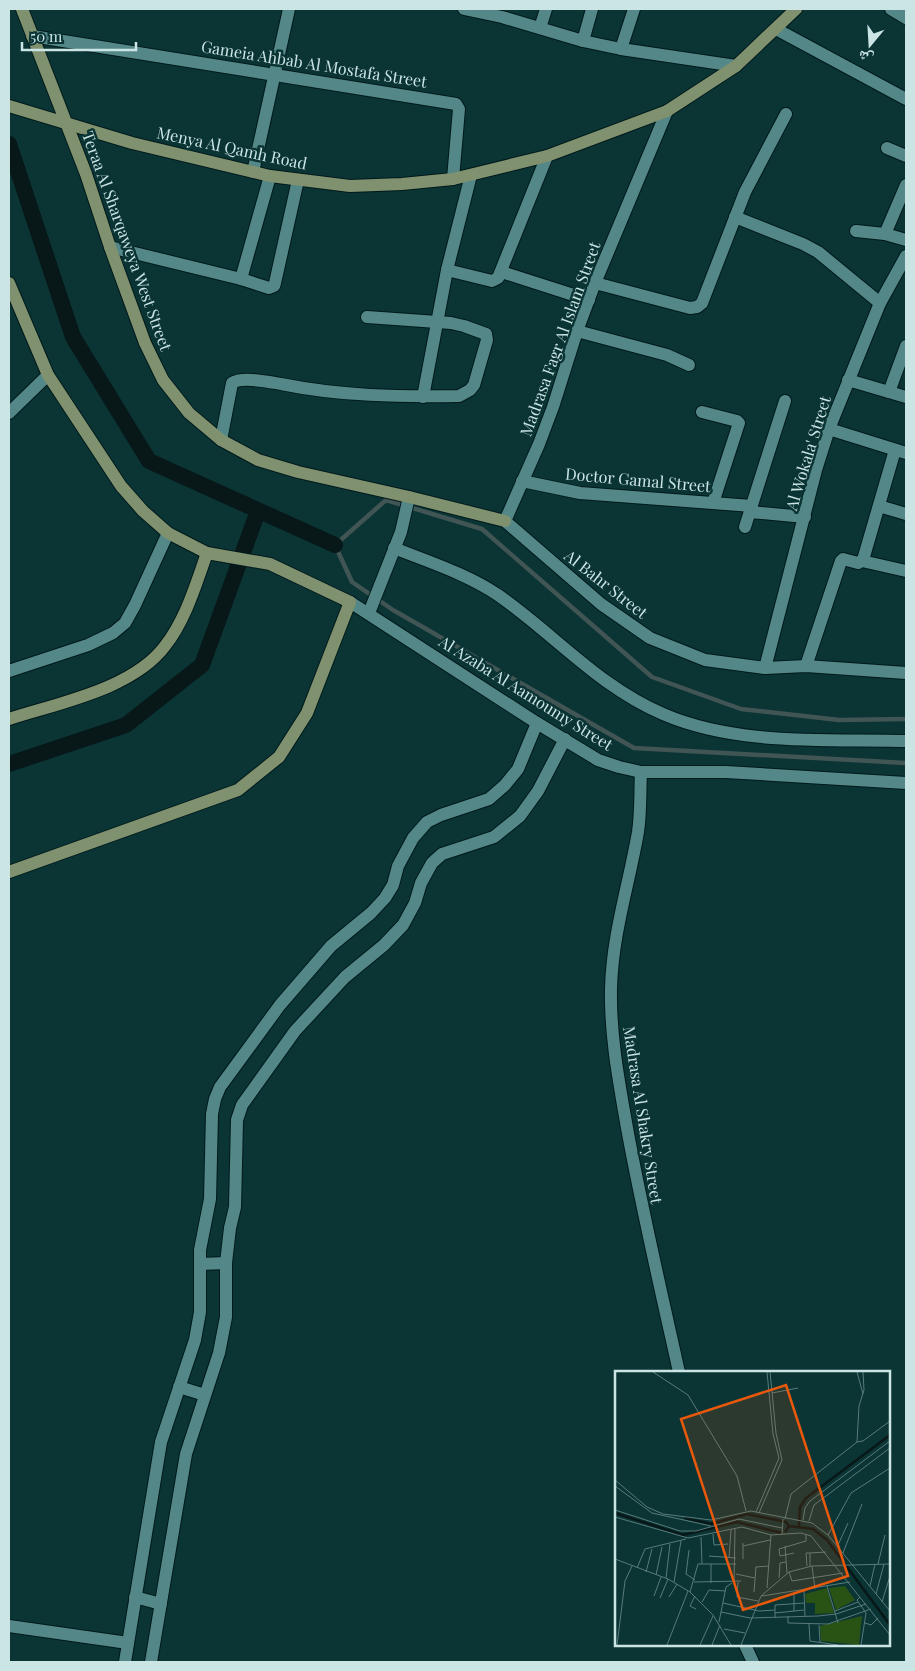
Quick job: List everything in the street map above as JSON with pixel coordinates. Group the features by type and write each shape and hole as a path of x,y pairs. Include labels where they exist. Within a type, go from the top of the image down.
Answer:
{"street":[{"name":"Teraa Al Sharqaweya West Street","path":"22,9 86,174 145,343 163,380 189,413 221,440 258,460 298,472 505,521"},
{"path":"253,172 289,9"},
{"path":"466,9 503,13 540,28 583,41 621,49 736,66"},
{"path":"540,28 546,9"},
{"path":"583,41 592,9"},
{"path":"621,49 634,9"},
{"name":"Menya Al Qamh Road","path":"9,106 132,143 270,176 350,186 402,184 453,179 547,156 667,111 736,66 796,9"},
{"path":"891,9 906,18"},
{"path":"776,28 906,99"},
{"name":"Gameia Ahbab Al Mostafa Street","path":"32,36 456,104 459,109 453,179"},
{"name":"Madrasa Fagr Al Islam Street","path":"505,521 553,407 588,300 667,111"},
{"path":"595,283 690,308 697,307 702,303 756,168 786,114"},
{"path":"887,148 906,156"},
{"path":"447,270 492,281 498,278 547,156"},
{"path":"423,396 447,270 471,175"},
{"path":"241,279 270,176"},
{"path":"110,247 241,279 269,288 274,286 298,180"},
{"path":"885,234 906,184"},
{"path":"735,217 804,244 818,252 880,303"},
{"path":"856,231 885,234 906,240"},
{"name":"Al Wokala' Street","path":"765,668 816,470 829,429 880,303 906,256"},
{"path":"502,272 588,300"},
{"path":"9,283 48,375 121,486 143,511 168,533 207,553 270,564 350,602 307,713 279,757 238,790 9,872"},
{"path":"221,440 232,383 236,380 261,380 300,388 361,395 459,396 470,390 474,385 488,336 464,326 367,317"},
{"path":"577,331 667,355 689,364"},
{"path":"889,392 906,346"},
{"path":"9,413 48,375"},
{"path":"848,380 906,397"},
{"path":"746,527 785,401"},
{"path":"702,412 739,423 713,503"},
{"path":"829,429 901,451 879,506 862,561"},
{"name":"Doctor Gamal Street","path":"522,481 580,493 713,503 805,517"},
{"path":"369,611 401,532 409,497"},
{"path":"879,506 906,514"},
{"name":"Al Bahr Street","path":"505,521 601,604 650,638 706,660 765,668 806,666 906,673"},
{"path":"9,671 88,645 113,633 125,623 136,604 168,533"},
{"path":"394,548 476,582 496,594 620,692 664,714 709,730 757,738 906,741"},
{"path":"9,719 106,688 128,677 150,662 165,647 178,626 207,553"},
{"path":"806,666 843,559 858,563 862,561 906,571"},
{"name":"Al Azaba Al Aamoumy Street","path":"350,602 369,611 537,723 598,760 619,768 640,772 726,772 906,784"},
{"path":"124,1662 137,1598 162,1442 195,1340 200,1312 204,1226 210,1198 212,1114 220,1087 280,1005 331,946 371,913 385,898 392,885 398,866 413,838 427,822 441,815 489,799 505,785 518,769 537,723"},
{"path":"151,1662 159,1603 186,1454 202,1394 219,1353 226,1317 224,1263 235,1207 238,1120 242,1105 296,1031 345,977 384,945 403,925 415,903 421,884 432,863 442,854 494,837 520,816 538,791 565,739"},
{"name":"Madrasa Al Shakry Street","path":"640,772 638,830 616,946 611,987 612,1028 617,1070 641,1207 679,1371"},
{"path":"203,1264 224,1263"},
{"path":"181,1387 202,1394"},
{"path":"137,1598 159,1603"},
{"path":"9,1626 128,1643"},
{"path":"745,1646 753,1662"}],"waterway":[{"path":"9,144 73,337 149,461 335,545"},
{"path":"906,719 839,720 741,709 652,677 482,529 386,500 335,545 352,582 393,610 634,748 906,763"},
{"path":"9,764 126,725 202,665 258,511"}]}
